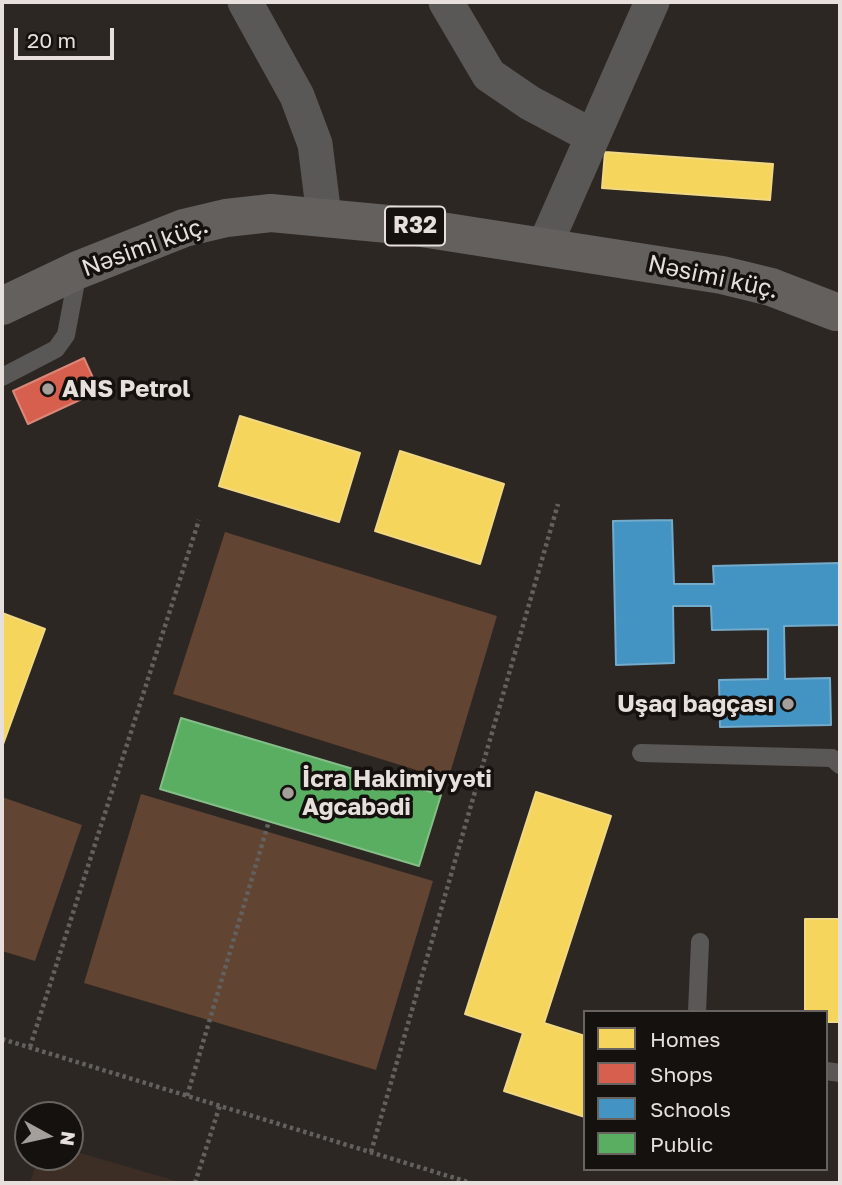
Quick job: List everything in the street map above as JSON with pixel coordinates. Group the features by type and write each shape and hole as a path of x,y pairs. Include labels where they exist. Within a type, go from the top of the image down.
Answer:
{"main road":[{"name":"Nəsimi küç.","path":"2,306 78,270 184,228 226,218 271,213 324,216 545,245 722,275 771,288 839,318"}],"street":[{"path":"245,2 297,96 315,144 324,216"},
{"path":"446,2 489,75 530,103 592,136"},
{"path":"545,245 652,2"}],"lane":[{"path":"2,377 56,349 66,334 78,270"},
{"path":"641,753 832,758 840,765"},
{"path":"697,1010 700,942"}],"path":[{"path":"371,1152 558,504"},
{"path":"30,1048 199,520"},
{"path":"187,1096 269,821"},
{"path":"2,1039 468,1183"},
{"path":"195,1183 220,1105"}],"shaded area":[{"path":"225,532 497,616 448,780 173,694"},
{"path":"141,794 433,881 376,1070 84,983"},
{"path":"2,797 82,825 35,961 2,951"},
{"path":"84,1154 183,1183 30,1183 34,1171 84,1171"}],"building: Homes":[{"path":"605,152 773,164 770,200 602,188"},
{"path":"240,416 360,453 339,522 219,486"},
{"path":"400,451 504,484 480,564 375,531"},
{"path":"2,613 45,629 2,747"},
{"path":"536,792 611,816 544,1023 583,1035 583,1116 504,1091 523,1033 465,1014"},
{"path":"805,919 840,919 840,1022 828,1022 828,1010 805,1010"}],"building: Shops":[{"path":"84,358 99,391 28,424 13,391"}],"building: Schools":[{"path":"672,520 674,584 714,584 713,566 840,563 840,625 784,626 785,679 830,678 831,725 720,727 719,680 768,679 768,629 712,630 711,606 673,606 674,663 616,665 613,521"}],"building: Public":[{"path":"181,718 441,795 419,866 160,789"}],"place":[{"name":"ANS Petrol","path":"48,389"},
{"name":"Uşaq bağçası","path":"788,704"},
{"name":"İcra Hakimiyyəti Ağcabədi","path":"288,793"}]}
